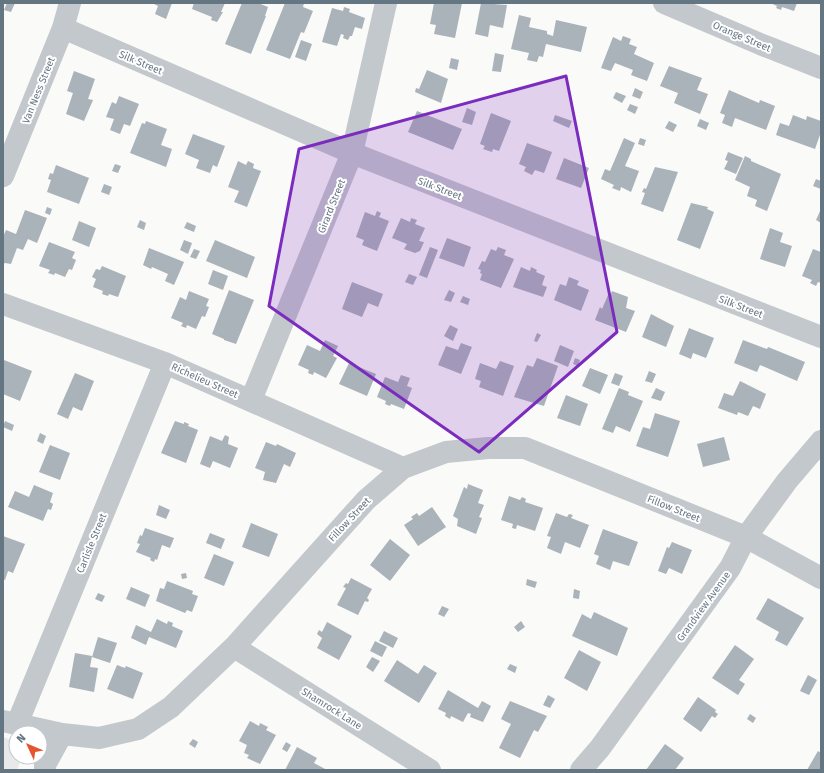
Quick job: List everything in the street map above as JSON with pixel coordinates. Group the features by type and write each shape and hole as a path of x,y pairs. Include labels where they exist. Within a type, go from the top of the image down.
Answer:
{"street":[{"name":"Van Ness Street","path":"3,176 63,28 70,3"},
{"name":"Girard Street","path":"251,400 352,154 386,3"},
{"name":"Orange Street","path":"664,3 821,68"},
{"name":"Silk Street","path":"63,28 352,154 821,337"},
{"name":"Richelieu Street","path":"3,304 165,363 403,468"},
{"name":"Carlisle Street","path":"10,722 165,363"},
{"name":"Grandview Avenue","path":"582,770 600,748 730,568 746,537 787,481 821,441"},
{"name":"Fillow Street","path":"10,722 62,734 99,738 138,729 171,708 234,647 366,500 403,468 446,452 488,448 525,448 746,537 821,578"},
{"name":"Shamrock Lane","path":"234,647 430,770"},
{"path":"45,770 45,765 62,734"}],"highlighted area":[{"path":"566,76 617,332 479,452 269,306 299,149"}],"shaded area":[{"path":"3,737 8,739 8,765 19,765 17,770 3,770"}],"building":[{"path":"7,3 15,3 11,12 4,10"},
{"path":"152,3 172,3 166,19 155,14 158,6"},
{"path":"194,3 225,3 221,12 223,12 217,22 211,20 212,17 192,9"},
{"path":"242,3 258,3 268,7 251,54 225,44"},
{"path":"285,3 304,3 303,7 313,11 304,33 301,32 290,59 266,50"},
{"path":"434,3 462,3 455,38 434,34 436,25 430,24"},
{"path":"481,3 507,5 503,28 490,25 488,37 475,34"},
{"path":"770,3 797,3 794,11 782,7 781,10 776,8 777,6"},
{"path":"344,7 350,9 349,12 365,18 362,29 355,27 352,36 350,36 348,40 343,38 344,35 341,34 337,46 322,42 332,8 343,11"},
{"path":"519,15 531,18 529,27 547,31 547,34 553,36 556,20 587,27 581,52 546,44 543,57 539,56 537,62 527,60 529,53 511,49"},
{"path":"623,36 631,39 629,44 637,47 634,54 654,63 647,81 631,75 633,70 615,63 611,71 601,68 613,37 621,41"},
{"path":"301,40 312,44 306,61 295,57"},
{"path":"495,53 504,55 501,72 492,71"},
{"path":"451,58 459,60 457,70 449,68"},
{"path":"669,66 702,78 697,90 708,94 700,114 674,103 678,93 660,86"},
{"path":"427,70 448,79 441,103 415,92 416,88 419,89"},
{"path":"74,71 95,79 88,99 93,100 84,121 66,114 73,93 67,91"},
{"path":"635,88 643,92 640,99 632,96"},
{"path":"729,90 759,103 760,100 775,106 766,130 735,118 732,127 722,123 725,115 720,113"},
{"path":"616,92 626,96 622,103 613,98"},
{"path":"119,96 139,104 130,126 124,124 120,134 110,130 114,119 106,117 112,102 116,104"},
{"path":"630,104 638,107 635,114 627,110"},
{"path":"467,108 476,112 472,125 462,122"},
{"path":"417,111 462,129 453,150 408,132"},
{"path":"491,113 511,121 499,151 493,149 492,152 483,149 485,146 480,144"},
{"path":"555,115 572,121 569,128 553,121"},
{"path":"793,115 806,120 807,116 821,121 821,132 815,149 776,135 780,123 789,126"},
{"path":"700,119 709,123 706,130 697,126"},
{"path":"146,121 167,129 161,145 172,149 166,167 130,153 142,123 145,124"},
{"path":"669,121 677,125 673,132 665,128"},
{"path":"193,134 225,146 217,167 213,165 210,173 196,168 199,160 185,154"},
{"path":"624,138 635,143 625,166 639,171 631,192 621,187 620,191 612,188 614,185 601,179 605,169 610,171"},
{"path":"640,138 646,140 644,146 638,144"},
{"path":"527,143 552,152 544,173 535,170 532,175 524,171 526,167 519,164"},
{"path":"728,152 743,158 736,174 724,169 728,161 725,160"},
{"path":"745,156 751,159 751,161 781,174 767,211 755,206 757,200 747,196 750,187 735,180"},
{"path":"564,158 589,168 581,188 556,179"},
{"path":"238,161 246,165 248,161 254,164 253,168 261,171 247,207 234,202 239,191 228,187"},
{"path":"115,164 121,166 118,173 112,171"},
{"path":"56,165 89,178 79,204 47,192 51,180 48,179 50,173 53,174"},
{"path":"655,167 678,172 663,212 641,204 645,193 642,192 644,188 646,189"},
{"path":"816,179 821,181 821,189 813,186"},
{"path":"104,184 112,187 109,195 101,192"},
{"path":"691,203 708,207 707,209 714,212 700,249 677,240"},
{"path":"47,207 52,209 50,215 45,213"},
{"path":"821,209 821,223 816,220"},
{"path":"25,210 47,218 37,243 28,239 23,250 17,248 11,264 3,264 3,237 6,230 16,234"},
{"path":"377,211 381,213 379,217 389,221 377,251 362,245 364,240 356,237 365,212 375,216"},
{"path":"401,218 410,222 411,218 417,220 415,224 425,228 419,241 424,242 420,251 415,253 404,249 407,244 392,238"},
{"path":"140,220 146,223 144,230 137,227"},
{"path":"79,221 96,228 89,247 72,240"},
{"path":"187,222 196,226 194,232 184,228"},
{"path":"770,228 783,233 780,242 792,246 785,267 760,259"},
{"path":"447,238 471,247 464,267 439,258"},
{"path":"184,240 192,243 188,254 180,250"},
{"path":"215,240 255,257 247,278 206,261"},
{"path":"49,242 75,252 72,258 76,260 72,270 69,269 65,277 55,273 54,275 48,273 50,270 39,266"},
{"path":"430,247 438,250 427,278 419,275"},
{"path":"498,247 506,250 504,255 514,259 501,288 480,280 482,274 480,273 481,270 478,269 482,261 485,262 491,249 496,251"},
{"path":"149,248 184,262 174,285 165,281 168,274 143,265"},
{"path":"194,249 200,251 196,259 190,257"},
{"path":"813,249 821,252 821,283 818,282 816,286 810,283 812,280 802,276"},
{"path":"102,266 126,276 118,297 109,294 108,296 102,294 103,291 93,287 96,279 92,277 96,269 100,270"},
{"path":"521,267 530,271 531,267 537,270 536,272 545,276 542,285 547,287 543,297 513,287"},
{"path":"213,270 228,276 223,290 208,284"},
{"path":"409,274 417,277 413,285 405,282"},
{"path":"569,277 579,281 577,285 589,290 581,311 554,300 560,284 566,286"},
{"path":"352,282 383,294 378,307 368,303 362,317 342,309"},
{"path":"229,290 254,300 236,344 212,334"},
{"path":"449,290 455,293 451,302 444,300"},
{"path":"189,291 209,299 206,306 209,307 205,317 202,316 196,329 187,325 186,328 181,326 183,323 171,318 180,297 186,300"},
{"path":"612,291 628,297 626,308 635,311 626,332 595,320 600,307 602,309 608,295 610,296"},
{"path":"463,296 470,299 468,305 460,302"},
{"path":"651,314 674,326 666,347 642,337"},
{"path":"450,325 458,329 453,341 444,336"},
{"path":"689,328 714,338 706,358 693,353 691,359 679,354"},
{"path":"537,333 541,335 537,342 534,341"},
{"path":"325,340 338,346 333,356 337,358 326,378 314,372 313,375 308,373 309,370 298,365 307,345 320,351"},
{"path":"743,340 767,349 768,347 805,362 797,381 760,365 757,372 734,363"},
{"path":"461,343 472,347 461,374 438,365 446,346 458,350"},
{"path":"560,345 574,351 568,367 554,361"},
{"path":"537,358 558,366 544,406 514,397 527,365 533,367"},
{"path":"575,358 580,360 578,366 573,364"},
{"path":"4,360 32,371 20,401 3,394"},
{"path":"500,361 514,366 503,396 479,387 481,381 475,379 480,363 496,369"},
{"path":"349,363 376,374 367,396 339,384"},
{"path":"590,368 608,375 600,394 582,386"},
{"path":"649,371 656,374 652,383 645,381"},
{"path":"75,373 94,381 82,411 73,407 68,419 57,414"},
{"path":"615,373 623,376 619,386 611,383"},
{"path":"401,375 410,378 407,386 412,388 404,409 391,404 390,406 385,404 386,401 377,397 385,377 398,382"},
{"path":"740,381 766,394 760,409 753,406 748,416 738,412 737,415 718,408 724,393 733,396"},
{"path":"619,388 629,392 628,395 643,401 630,432 616,426 613,433 602,429"},
{"path":"656,388 665,392 661,401 651,398"},
{"path":"566,395 588,404 580,426 557,418"},
{"path":"655,413 680,421 668,457 636,446 643,427 650,429"},
{"path":"5,421 14,425 12,431 3,427"},
{"path":"175,421 184,424 184,422 189,424 188,426 198,430 186,463 161,453"},
{"path":"40,433 46,436 43,444 37,441"},
{"path":"225,435 229,437 228,444 238,448 230,468 213,461 210,468 200,464 210,436 222,441"},
{"path":"724,437 730,460 703,467 697,444"},
{"path":"266,442 276,446 277,444 296,453 290,467 284,464 276,483 263,480 265,472 255,468"},
{"path":"50,445 70,453 60,480 39,472"},
{"path":"468,484 483,490 478,503 484,505 479,517 482,518 476,534 457,526 458,519 453,516 464,487 467,489"},
{"path":"34,485 53,493 50,502 53,504 51,510 48,509 43,521 8,507 15,491 29,497"},
{"path":"509,496 520,500 522,497 526,499 525,502 543,508 535,531 517,525 516,529 512,528 513,524 501,520"},
{"path":"159,505 170,510 166,519 156,515"},
{"path":"432,507 446,527 418,546 404,525 413,519 411,517 417,513 419,516"},
{"path":"556,513 567,517 569,514 573,515 571,518 589,525 580,548 565,542 561,554 547,548 551,537 547,536"},
{"path":"251,523 278,534 269,557 242,547"},
{"path":"145,528 174,538 170,548 162,545 157,560 155,559 154,562 150,560 151,558 136,552 140,544 137,543 140,535 142,536"},
{"path":"603,529 638,542 629,566 613,561 610,570 596,564 599,556 594,554"},
{"path":"210,533 225,539 221,549 206,543"},
{"path":"3,536 25,544 13,573 8,571 5,580 3,579"},
{"path":"390,539 410,555 390,581 370,565"},
{"path":"672,542 692,550 682,574 669,568 666,574 658,571 667,547 669,548"},
{"path":"214,554 234,562 224,586 204,578"},
{"path":"186,573 187,578 182,579 181,574"},
{"path":"351,578 372,589 367,598 369,600 368,602 365,601 358,615 337,605 346,588 343,587 346,583 348,584"},
{"path":"527,579 537,582 535,588 526,585"},
{"path":"167,581 193,591 192,594 198,596 192,612 187,610 185,613 156,601 160,588 164,589"},
{"path":"131,587 150,595 145,607 126,599"},
{"path":"574,589 580,591 579,599 573,598"},
{"path":"98,593 105,596 102,602 95,599"},
{"path":"768,598 804,618 787,646 775,640 779,632 756,619"},
{"path":"442,606 449,609 444,617 438,614"},
{"path":"594,612 628,628 617,656 572,636 582,614 591,619"},
{"path":"157,619 167,624 168,621 173,623 172,626 183,631 176,648 149,637 146,645 131,638 136,625 151,632"},
{"path":"521,621 525,627 518,632 514,627"},
{"path":"327,622 352,636 339,660 317,648 322,638 317,634 319,630 322,632"},
{"path":"384,631 398,638 393,648 379,641"},
{"path":"98,637 117,643 110,663 92,657"},
{"path":"375,641 387,647 382,657 370,651"},
{"path":"735,645 754,659 739,680 745,684 738,695 712,678"},
{"path":"579,650 601,662 587,691 564,678"},
{"path":"75,653 92,656 90,667 98,668 94,692 69,687"},
{"path":"372,657 380,661 373,672 366,667"},
{"path":"397,660 418,674 424,665 437,673 419,703 384,681"},
{"path":"510,664 517,667 515,673 507,669"},
{"path":"117,665 125,668 126,666 143,673 133,699 107,689"},
{"path":"808,675 817,680 809,695 800,691"},
{"path":"448,690 478,708 482,701 491,706 483,722 470,717 471,714 468,713 463,722 451,716 450,719 445,716 446,713 438,709"},
{"path":"548,695 555,699 550,708 543,705"},
{"path":"698,697 716,710 715,712 718,714 715,718 712,716 701,732 683,719"},
{"path":"510,701 547,716 538,732 534,730 520,758 499,748 511,724 501,719"},
{"path":"750,714 756,718 753,723 747,719"},
{"path":"250,721 259,726 260,723 268,727 266,730 276,735 260,764 247,758 249,755 244,753 247,745 239,741"},
{"path":"193,739 198,742 195,748 189,744"},
{"path":"286,742 291,745 287,752 282,749"},
{"path":"665,744 684,758 675,770 646,770"},
{"path":"297,747 317,758 314,763 327,770 285,770"},
{"path":"818,751 821,753 821,770 807,770"}]}
